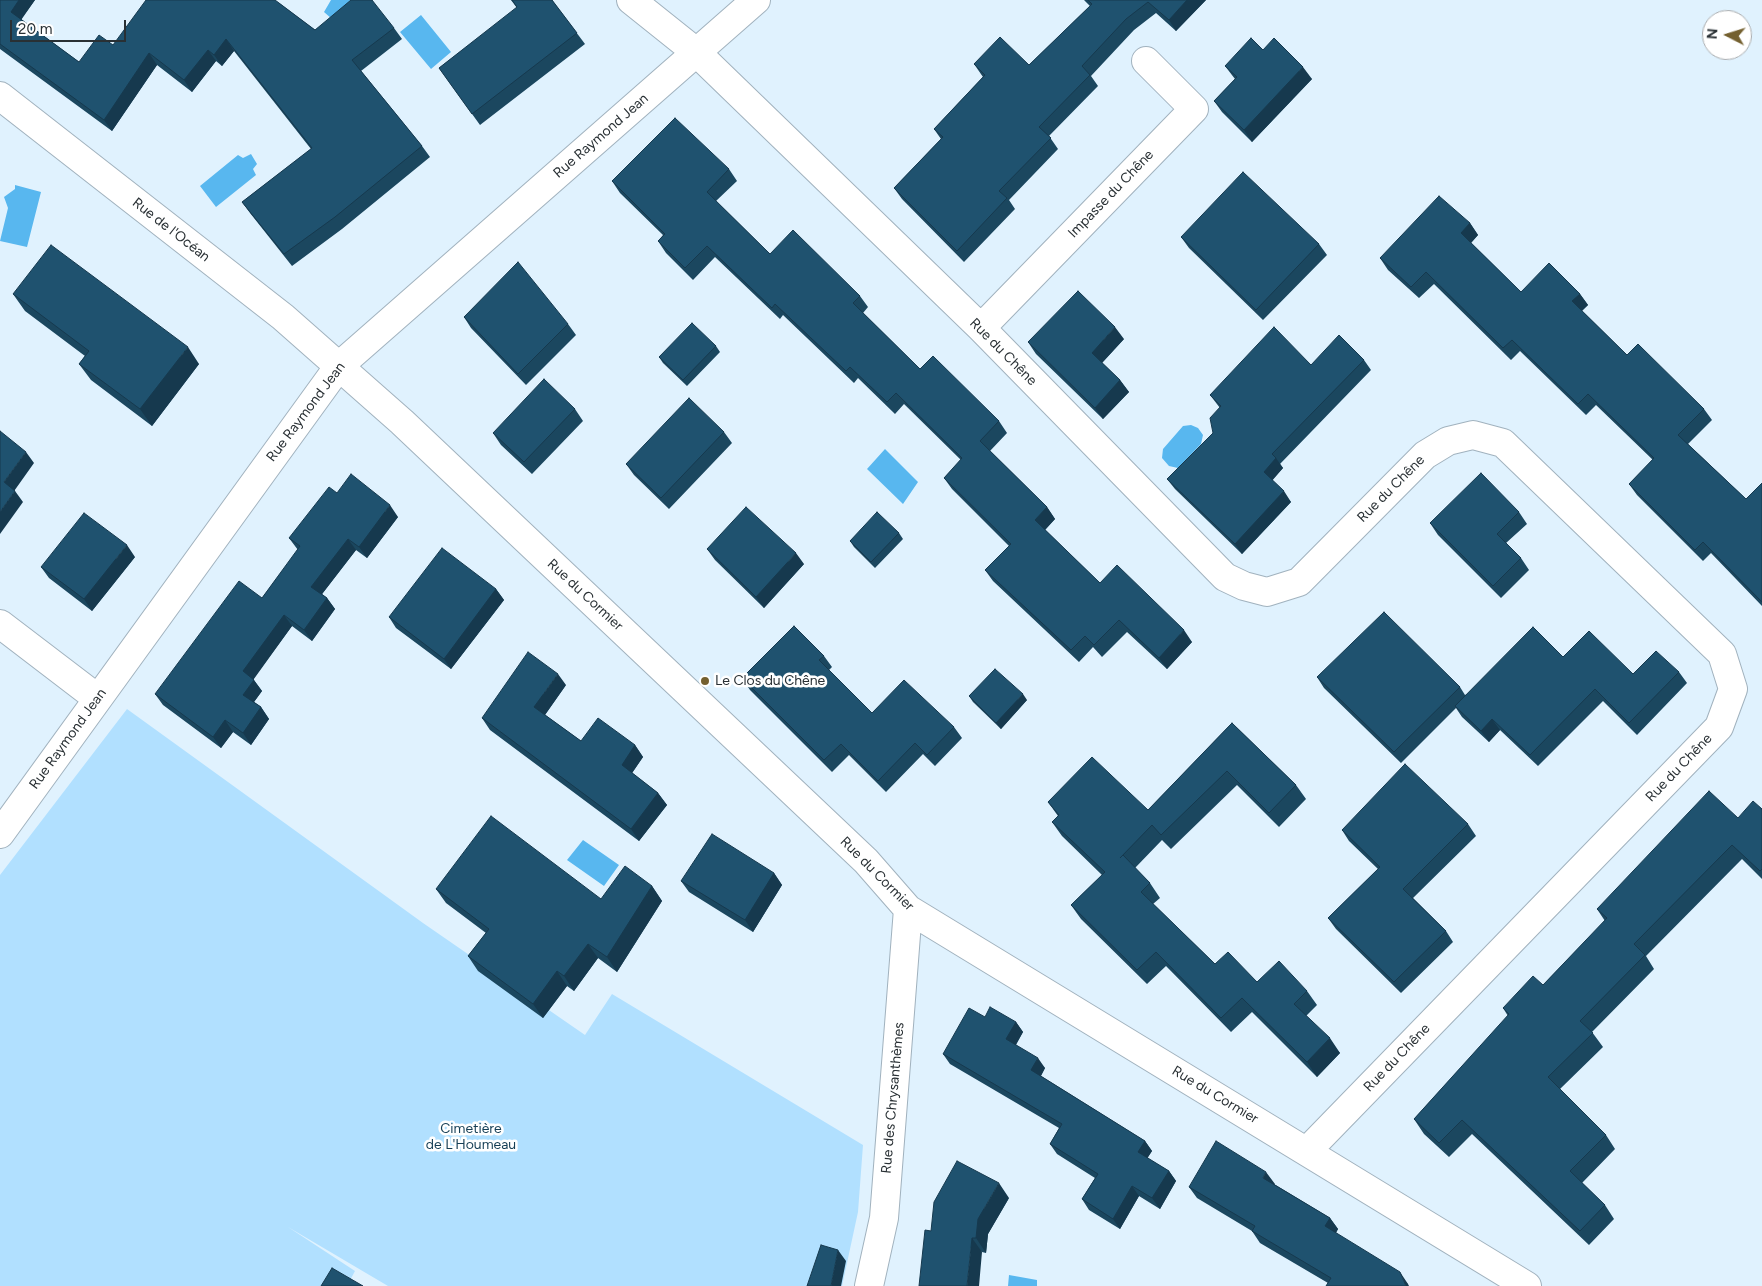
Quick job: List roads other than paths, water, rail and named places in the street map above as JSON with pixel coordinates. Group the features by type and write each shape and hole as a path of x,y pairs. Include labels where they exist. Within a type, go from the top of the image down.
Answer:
{"street":[{"name":"Rue du Chêne","path":"631,0 696,52 980,328 1225,577 1244,586 1267,592 1299,582 1424,455 1448,441 1473,436 1503,443 1722,654 1733,689 1719,727 1307,1151"},
{"name":"Rue Raymond Jean","path":"0,834 339,366 756,0"},
{"name":"Impasse du Chêne","path":"980,328 1194,108 1146,61"},
{"name":"Rue de l'Océan","path":"0,96 283,317 339,366"},
{"name":"Rue du Cormier","path":"339,366 402,422 866,861 908,909 1307,1151 1514,1283"},
{"path":"0,624 97,698"},
{"name":"Rue des Chrysanthèmes","path":"869,1286 884,1218 908,909"}],"water":[{"path":"331,0 360,0 340,26 324,12"},
{"path":"421,15 451,52 431,69 400,32"},
{"path":"251,154 257,164 253,169 256,175 216,207 200,186 238,155 243,158"},
{"path":"15,185 41,192 27,247 0,241 8,208 4,197 15,189"},
{"path":"1191,425 1198,428 1203,435 1201,444 1178,468 1169,466 1162,458 1163,449 1183,426"},
{"path":"885,449 918,482 903,504 867,469"},
{"path":"583,840 619,865 604,886 567,860"},
{"path":"1009,1275 1037,1280 1037,1286 1008,1286"}],"place":[{"name":"Le Clos du Chêne","path":"705,681"}],"park label":[{"name":"Cimetière de L'Houmeau","path":"471,1138"}]}
